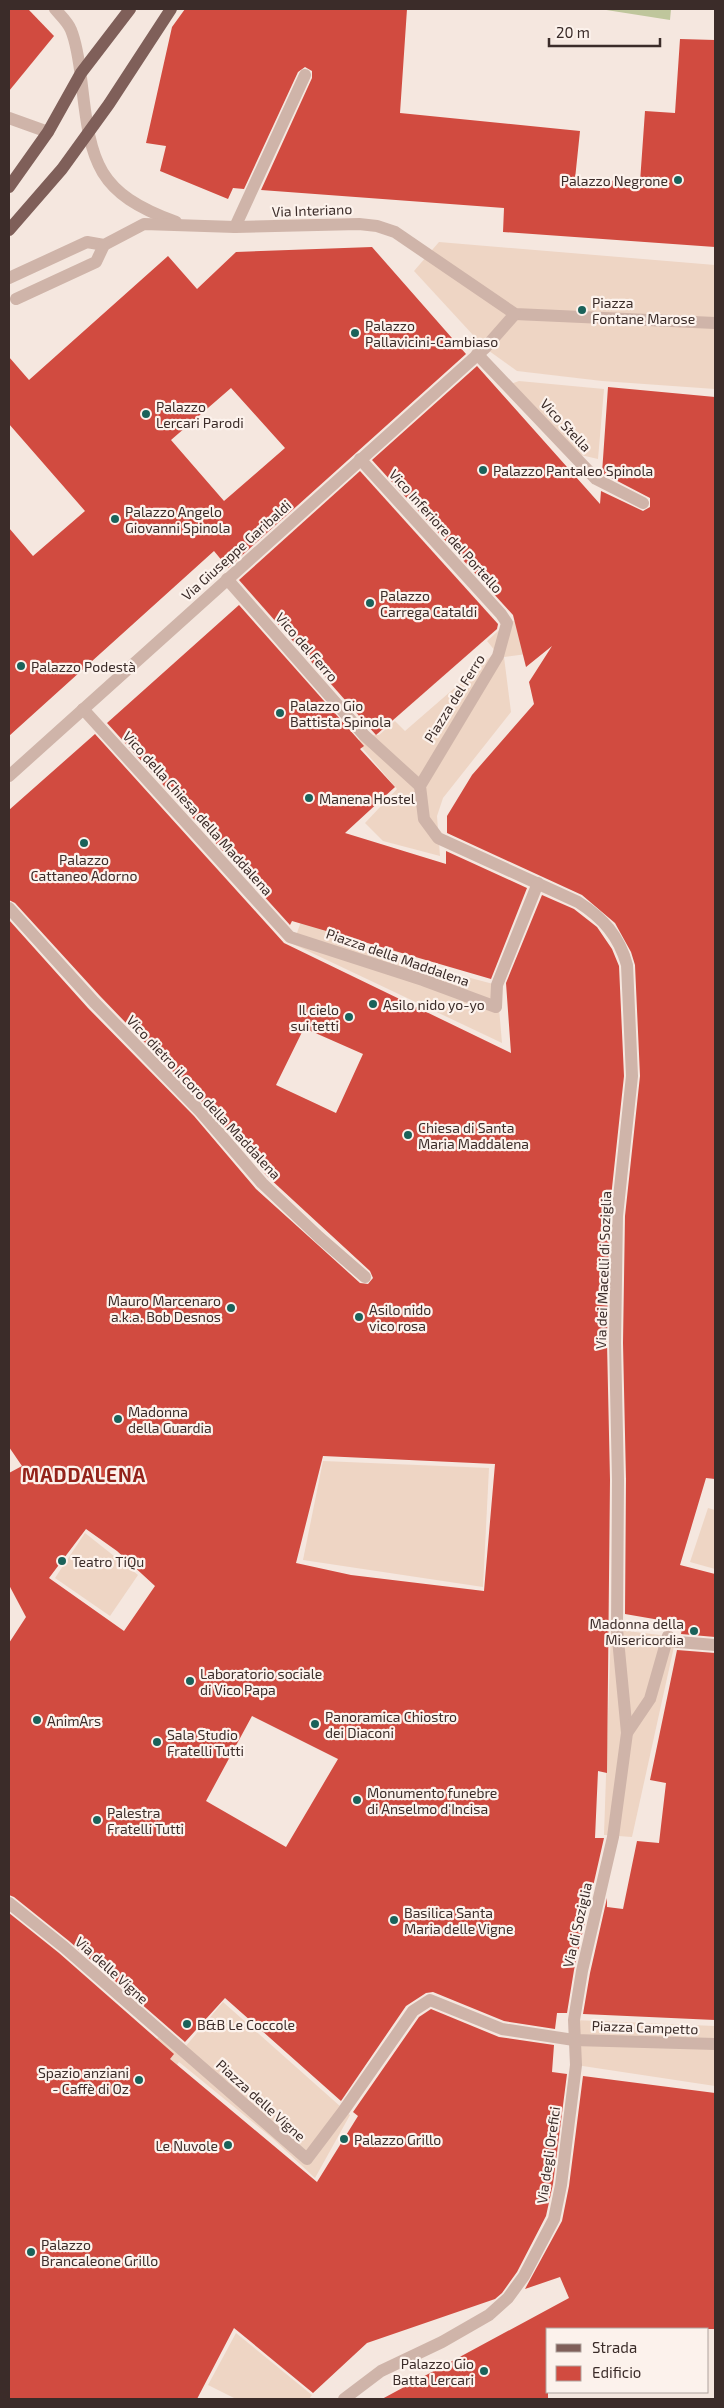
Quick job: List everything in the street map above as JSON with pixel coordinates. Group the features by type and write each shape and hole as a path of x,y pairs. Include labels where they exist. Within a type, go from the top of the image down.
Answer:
{"main road":[{"path":"9,187 48,132 81,72 130,9"},
{"path":"9,230 62,169 109,104 171,9"}],"street":[{"path":"54,9 71,29 81,72 87,132 97,165 118,192 152,214 188,227"},
{"path":"236,227 305,76"},
{"path":"9,118 48,132"},
{"name":"Via Interiano","path":"104,245 144,224 188,227 359,224 377,226 396,232 516,314"},
{"path":"9,278 87,242 104,245 96,262 16,299"},
{"path":"481,351 516,314 715,323"},
{"name":"Via Giuseppe Garibaldi","path":"9,776 481,351"},
{"name":"Vico Stella","path":"481,351 596,478 643,503"},
{"name":"Vico Inferiore del Portello","path":"360,459 501,614 507,623"},
{"name":"Vico del Ferro","path":"227,579 364,735 420,786"},
{"name":"Piazza del Ferro","path":"420,786 498,656 507,623"},
{"name":"Vico della Chiesa della Maddalena","path":"83,709 290,937"},
{"name":"Via dei Macelli di Soziglia","path":"420,786 424,819 438,838 578,902 597,914 612,929 623,948 626,965 632,1076 617,1226 617,1629 627,1733"},
{"name":"Piazza della Maddalena","path":"290,937 423,980 496,1007 497,985 538,883"},
{"name":"Vico dietro il coro della Maddalena","path":"9,908 94,1002 200,1110 262,1183 319,1237 365,1276"},
{"path":"627,1733 650,1699 667,1638 715,1645"},
{"name":"Via di Soziglia","path":"574,2020 582,1971 613,1837 627,1733"},
{"name":"Via delle Vigne","path":"9,1903 64,1947 194,2061"},
{"name":"Piazza Campetto","path":"344,2110 413,2011 430,2000 463,2010 502,2029 574,2040 715,2044"},
{"name":"Via degli Orefici","path":"344,2399 381,2371 442,2342 489,2315 508,2298 524,2276 554,2219 561,2185 576,2065 574,2020"},
{"name":"Piazza delle Vigne","path":"194,2061 307,2159 344,2110"}],"green space":[{"path":"600,9 671,9 670,20"}],"shaded area":[{"name":"Piazza Fontane Marose","path":"439,242 715,265 715,389 602,381 517,371 485,348 414,271"},
{"path":"519,381 604,389 598,459 572,453 508,385"},
{"path":"524,618 534,653 504,657 511,712 443,798 437,816 440,856 383,841 365,823 397,789 357,742 364,735 379,735 395,721 405,731 496,652 487,641 507,623"},
{"path":"302,919 395,958 497,985 502,1043 293,944"},
{"path":"323,1461 489,1468 483,1587 303,1560"},
{"path":"708,1508 715,1510 715,1569 690,1562"},
{"path":"85,1533 138,1575 110,1616 55,1578"},
{"path":"611,1629 668,1636 675,1642 632,1837 604,1835"},
{"path":"223,2002 350,2115 315,2178 271,2137 179,2062 161,2088 133,2066 165,2030 185,2047"},
{"path":"574,2020 715,2026 715,2086 576,2065"},
{"path":"236,2333 312,2395 309,2399 236,2399 208,2385"}],"building":[{"path":"9,9 28,9 54,36 9,91"},
{"path":"185,9 407,9 400,113 580,131 575,179 640,182 645,111 675,113 680,39 715,40 715,247 503,232 504,208 261,190 312,78 312,71 305,67 298,72 244,189 233,188 228,199 160,171 166,146 146,143 172,27"},
{"path":"372,247 466,354 228,568 214,551 9,736 9,528 33,556 85,511 9,424 9,357 29,380 168,256 197,289 236,252","holes":["231,388 285,448 224,501 171,440"]},
{"path":"477,366 600,504 601,491 643,511 650,507 650,498 602,473 608,387 715,397 715,1479 706,1478 680,1565 715,1574 715,1637 681,1634 683,1624 625,1614 626,1480 623,1343 625,1216 640,1076 635,965 631,952 615,923 582,895 447,833 447,816 472,775 534,704 529,682 552,646 526,667 513,615 372,460"},
{"name":"Palazzo Carrega Cataldi","path":"360,471 498,624 497,629 376,735 239,580"},
{"path":"239,605 364,746 360,749 395,787 345,833 446,864 446,851 527,888 491,979 292,921 290,925 107,723"},
{"path":"95,734 284,943 511,1053 506,983 542,895 574,909 597,927 612,949 619,966 624,1076 609,1216 607,1343 610,1480 607,1773 598,1771 595,1838 604,1838 574,1970 567,2013 557,2013 555,2029 504,2021 433,1992 426,1993 406,2006 341,2101 225,1998 185,2042 69,1941 9,1895 9,1643 26,1617 9,1585 9,1473 22,1466 9,1447 9,920 88,1008 194,1116 256,1189 360,1283 368,1284 373,1278 370,1271 268,1177 206,1106 100,996 15,903 9,900 9,810","holes":["304,1028 363,1054 336,1113 276,1085","323,1456 495,1464 484,1591 351,1575 296,1563","86,1529 117,1551 155,1586 124,1631 49,1578","252,1716 338,1759 286,1847 206,1801"]},
{"path":"677,1650 715,1653 715,2020 583,2014 607,1898 607,1907 623,1909 637,1841 659,1843 666,1783 650,1780"},
{"path":"9,1913 59,1953 174,2054 170,2059 317,2182 358,2116 353,2112 419,2017 431,2009 499,2037 554,2045 552,2072 567,2074 553,2184 546,2216 517,2272 502,2293 495,2299 367,2343 313,2393 234,2328 197,2399 9,2399"},
{"path":"583,2076 715,2093 715,2329 546,2328 546,2393 548,2393 548,2399 382,2399 569,2298 560,2277 525,2289 562,2221 569,2186"}],"place":[{"name":"Palazzo Negrone","path":"678,180"},
{"name":"Piazza Fontane Marose","path":"582,310"},
{"name":"Palazzo Pallavicini-Cambiaso","path":"355,333"},
{"name":"Palazzo Lercari Parodi","path":"146,414"},
{"name":"Palazzo Pantaleo Spinola","path":"483,470"},
{"name":"Palazzo Angelo Giovanni Spinola","path":"115,519"},
{"name":"Palazzo Carrega Cataldi","path":"370,603"},
{"name":"Palazzo Podestà","path":"21,666"},
{"name":"Palazzo Gio Battista Spinola","path":"280,713"},
{"name":"Manena Hostel","path":"309,798"},
{"name":"Palazzo Cattaneo Adorno","path":"84,843"},
{"name":"Asilo nido yo-yo","path":"373,1004"},
{"name":"Il cielo sui tetti","path":"349,1017"},
{"name":"Chiesa di Santa Maria Maddalena","path":"408,1135"},
{"name":"Mauro Marcenaro a.k.a. Bob Desnos","path":"231,1308"},
{"name":"Asilo nido vico rosa","path":"359,1317"},
{"name":"Madonna della Guardia","path":"118,1419"},
{"name":"Teatro TiQu","path":"62,1561"},
{"name":"Madonna della Misericordia","path":"694,1631"},
{"name":"Laboratorio sociale di Vico Papa","path":"190,1681"},
{"name":"AnimArs","path":"37,1720"},
{"name":"Panoramica Chiostro dei Diaconi","path":"315,1724"},
{"name":"Sala Studio Fratelli Tutti","path":"157,1742"},
{"name":"Monumento funebre di Anselmo d'Incisa","path":"357,1800"},
{"name":"Palestra Fratelli Tutti","path":"97,1820"},
{"name":"Basilica Santa Maria delle Vigne","path":"394,1920"},
{"name":"B&B Le Coccole","path":"187,2024"},
{"name":"Spazio anziani - Caffè di Oz","path":"139,2080"},
{"name":"Palazzo Grillo","path":"344,2139"},
{"name":"Le Nuvole","path":"228,2145"},
{"name":"Palazzo Brancaleone Grillo","path":"31,2252"},
{"name":"Palazzo Gio Batta Lercari","path":"484,2371"}],"district":[{"name":"MADDALENA","path":"84,1474"}]}
